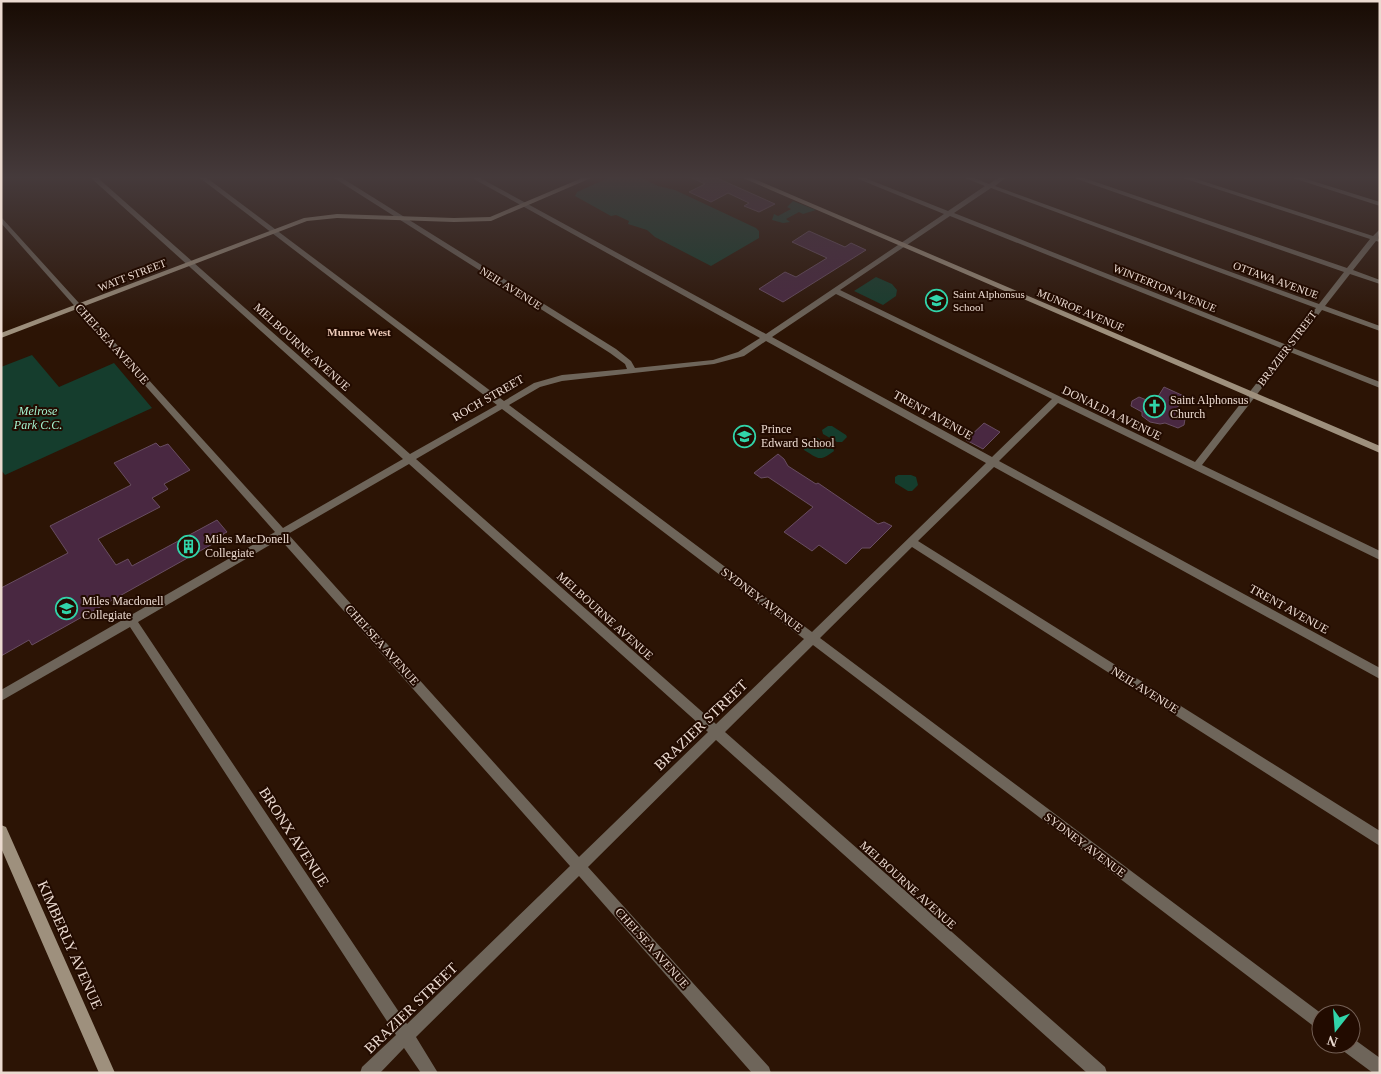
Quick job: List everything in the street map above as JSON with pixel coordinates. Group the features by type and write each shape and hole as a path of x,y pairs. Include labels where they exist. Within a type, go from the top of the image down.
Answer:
{"street":[{"name":"CHELSEA AVENUE","path":"9,228 283,533 762,1073"},
{"name":"MELBOURNE AVENUE","path":"149,228 1099,1073"},
{"name":"SYDNEY AVENUE","path":"268,228 1311,1015"},
{"name":"WATT STREET","path":"1,336 284,228"},
{"name":"NEIL AVENUE","path":"418,228 612,351 628,363 632,370"},
{"name":"TRENT AVENUE","path":"566,228 1380,674"},
{"name":"MUNROE AVENUE","path":"863,228 1380,450"},
{"name":"ROCH STREET","path":"1,696 503,405 546,382 562,378 714,362 740,354 925,228"},
{"name":"WINTERTON AVENUE","path":"984,228 1380,385"},
{"name":"OTTAWA AVENUE","path":"1105,228 1380,329"},
{"path":"1223,228 1380,282"},
{"path":"1342,228 1376,239"},
{"name":"BRAZIER STREET","path":"1196,466 1347,271 1376,239 1380,230"},
{"name":"DONALDA AVENUE","path":"834,290 1056,400 1380,556"},
{"name":"BRAZIER STREET","path":"368,1073 1056,400"},
{"name":"NEIL AVENUE","path":"911,541 1380,839"},
{"name":"BRONX AVENUE","path":"131,620 430,1073"},
{"name":"KIMBERLY AVENUE","path":"1,832 107,1073"},
{"path":"1361,1054 1380,1068"}],"green space":[{"path":"641,228 756,228 759,231 759,238 711,266 655,237 647,230"},
{"path":"876,277 892,284 897,290 896,296 883,305 854,291"},
{"name":"Melrose Park C.C.","path":"32,355 59,387 114,363 152,408 5,475 1,470 1,367"},
{"path":"832,426 847,437 842,442 837,442 823,434 822,430"},
{"path":"816,437 833,448 834,451 825,457 819,458 804,450 803,442"},
{"path":"898,475 916,477 918,485 912,491 908,491 895,483 895,477"}],"building":[{"path":"809,231 845,247 851,243 866,250 783,302 759,289 785,272 796,277 827,258 792,242"},
{"name":"Saint Alphonsus Church","path":"1164,387 1186,397 1179,403 1176,413 1185,419 1184,425 1178,428 1165,423 1150,422 1142,416 1142,412 1131,406 1132,401 1139,397 1154,403"},
{"path":"984,423 1000,432 983,449 966,440"},
{"name":"Miles MacDonell Collegiate","path":"156,443 160,447 168,444 190,470 164,484 168,489 152,498 160,507 98,539 116,565 128,559 132,566 217,520 227,532 223,534 225,537 32,645 29,640 1,656 1,588 68,553 50,526 131,485 114,463"},
{"name":"Prince Edward School","path":"778,454 788,466 816,484 818,483 878,524 884,522 892,526 870,548 862,548 846,564 819,545 812,551 784,532 813,507 768,477 761,478 754,473"}],"place":[{"name":"Saint Alphonsus School","path":"937,300"},
{"name":"Saint Alphonsus Church","path":"1154,407"},
{"name":"Prince Edward School","path":"745,436"},
{"name":"Miles MacDonell Collegiate","path":"189,546"},
{"name":"Miles Macdonell Collegiate","path":"66,608"}],"district":[{"name":"Munroe West","path":"359,332"}]}
